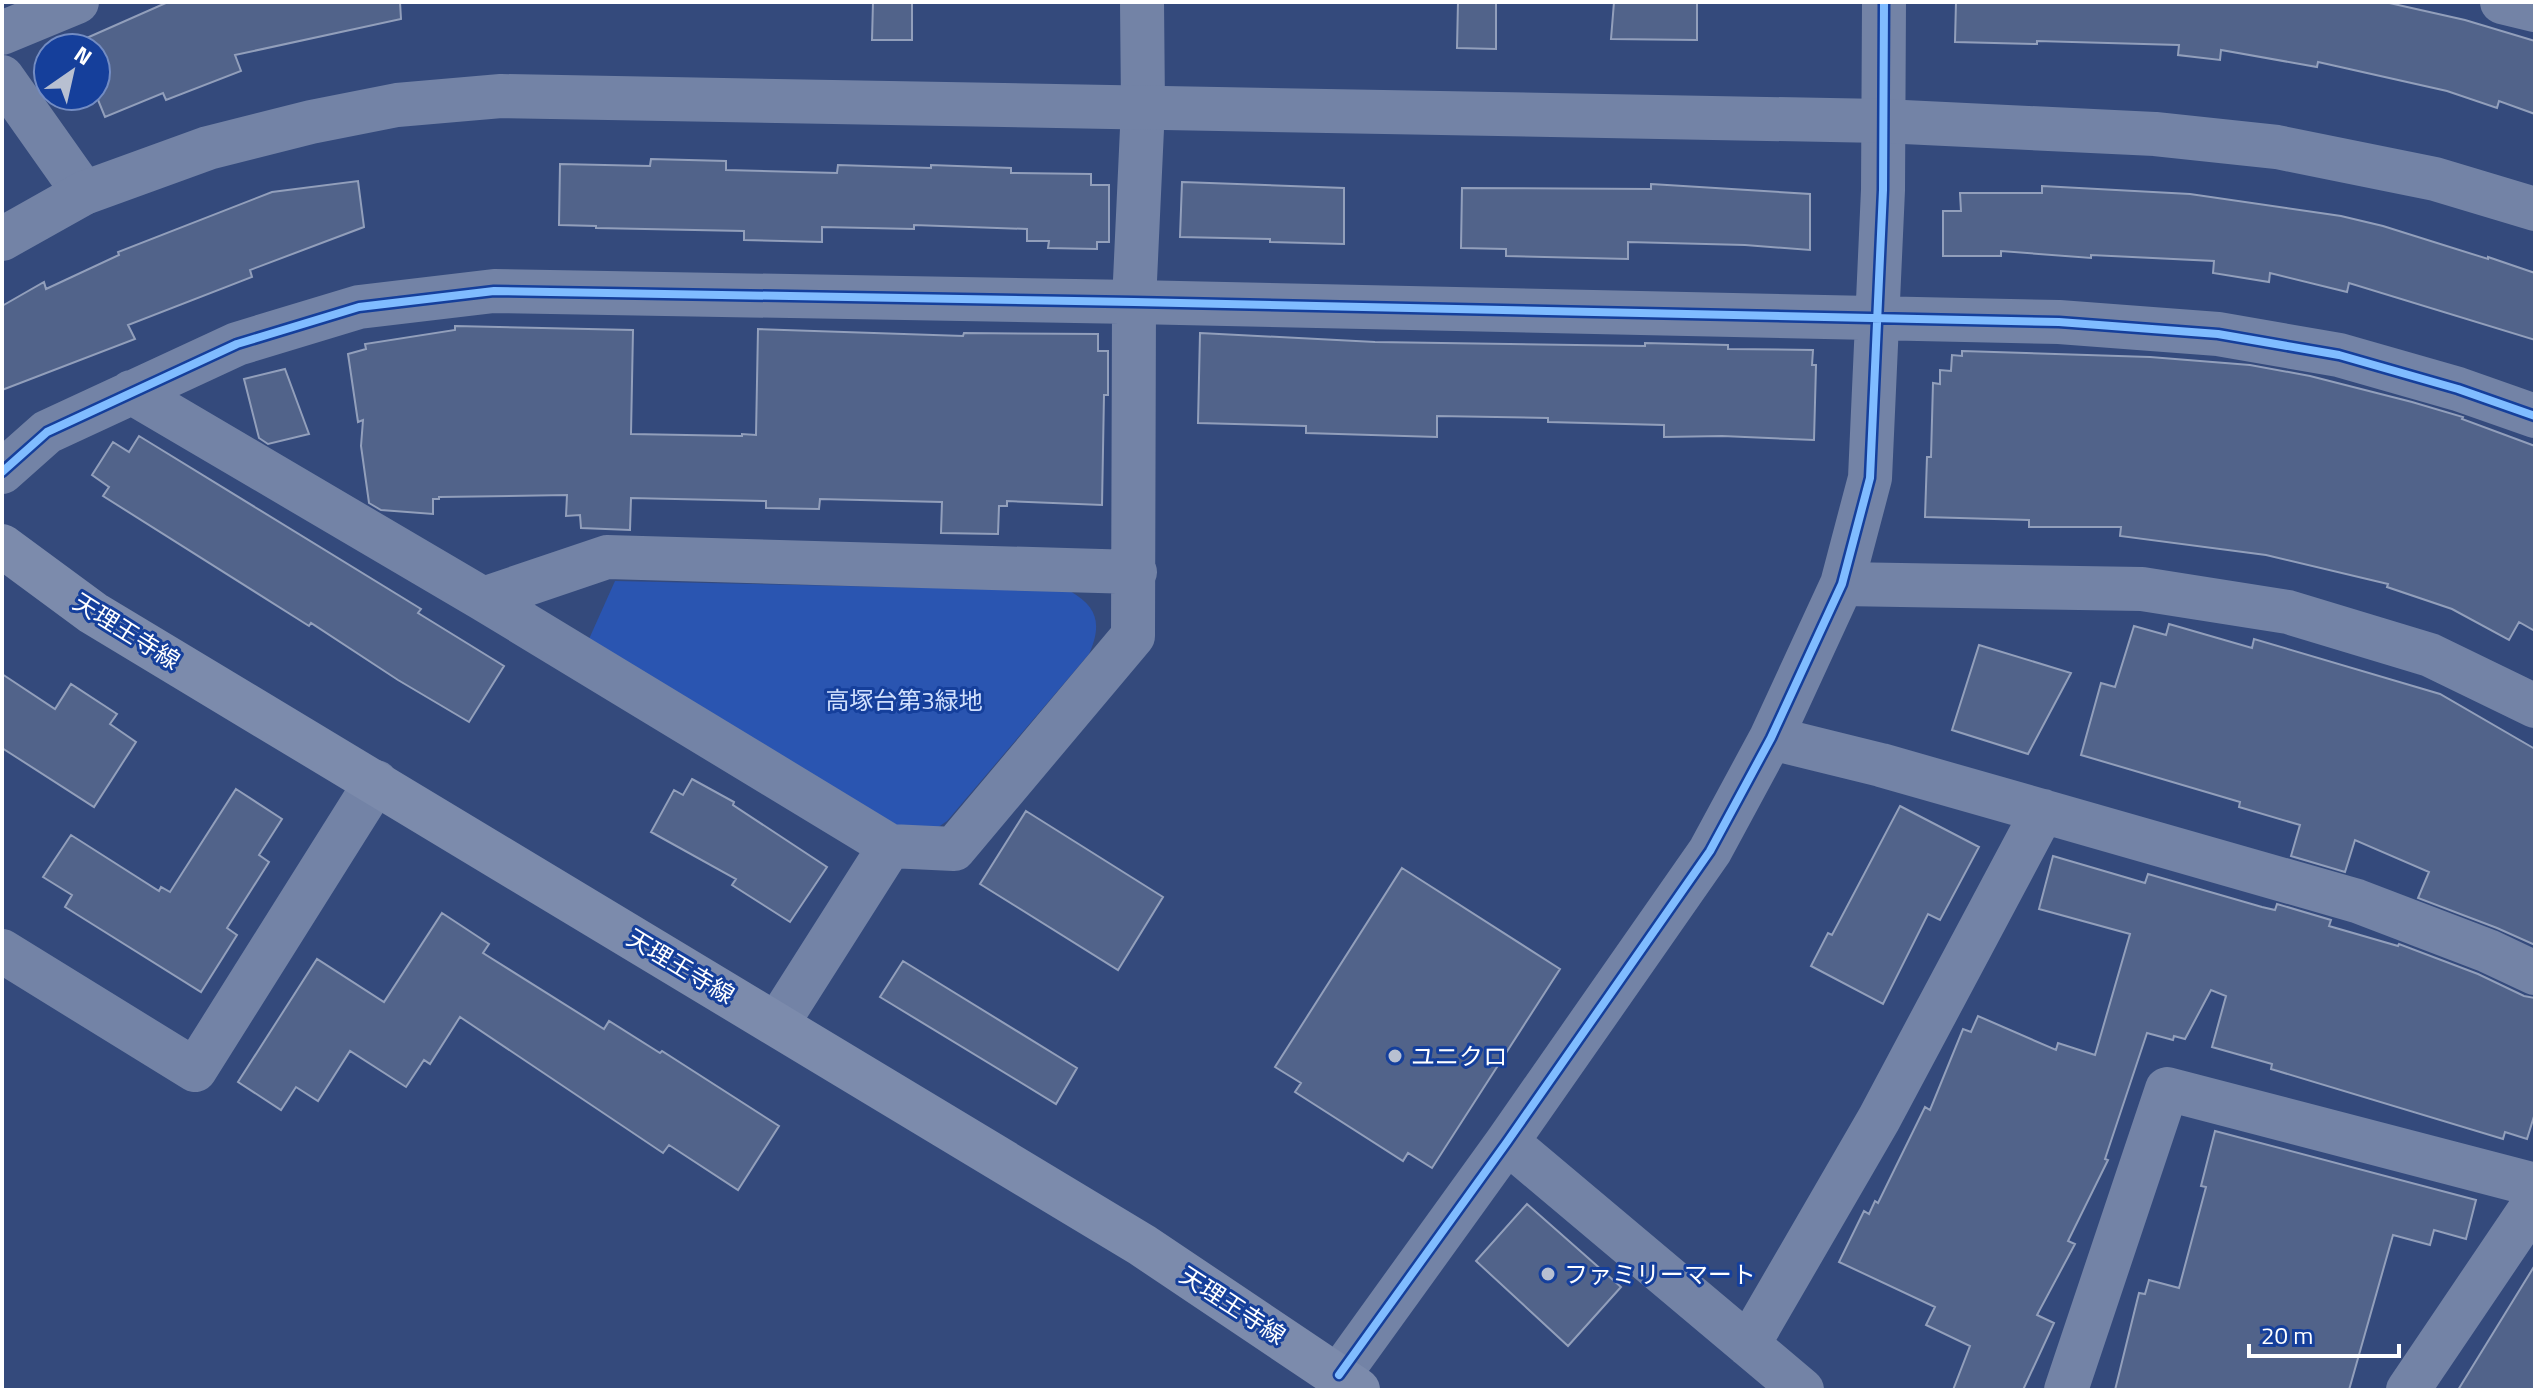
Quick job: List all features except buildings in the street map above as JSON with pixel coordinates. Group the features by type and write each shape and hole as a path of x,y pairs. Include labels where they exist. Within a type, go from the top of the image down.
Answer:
{"main road":[{"name":"天理王寺線","path":"2,546 93,613 1142,1245 1349,1383"}],"street":[{"path":"2,33 77,2"},
{"path":"131,392 483,599 890,846 954,849 1133,636 1134,302 1143,107 1142,2"},
{"path":"1349,1383 1507,1142 1710,851 1771,738 1842,584 1870,478 1883,190 1884,2"},
{"path":"2502,2 2535,10"},
{"path":"2,77 84,193"},
{"path":"2,239 84,193 208,148 311,122 397,105 501,96 1883,121 2155,134 2277,147 2435,179 2535,209"},
{"path":"2,472 47,432 237,344 359,307 494,291 2059,322 2218,334 2339,355 2458,389 2535,416"},
{"path":"483,599 607,557 1135,572"},
{"path":"1842,584 2142,589 2288,612 2430,655 2535,706"},
{"path":"1771,738 1881,765 2357,901 2488,951 2535,973"},
{"path":"2,951 195,1070 376,782"},
{"path":"1748,1345 1879,1119 2043,811"},
{"path":"777,1024 890,846"},
{"path":"2066,1390 2167,1089 2535,1185"},
{"path":"1507,1142 1802,1390"},
{"path":"2408,1390 2535,1202"}],"green space":[{"name":"高塚台第3緑地","path":"615,581 1070,591 1092,610 1096,626 1089,654 947,821 934,830 904,830 589,639"}],"cycle path":[{"path":"1339,1375 1507,1142 1710,851 1771,738 1842,584 1870,478 1883,190 1884,2"},
{"path":"2,472 47,432 237,344 359,307 494,291 2059,322 2218,334 2339,355 2458,389 2535,416"}],"place":[{"name":"ユニクロ","path":"1395,1056"},
{"name":"ファミリーマート","path":"1548,1274"}]}
